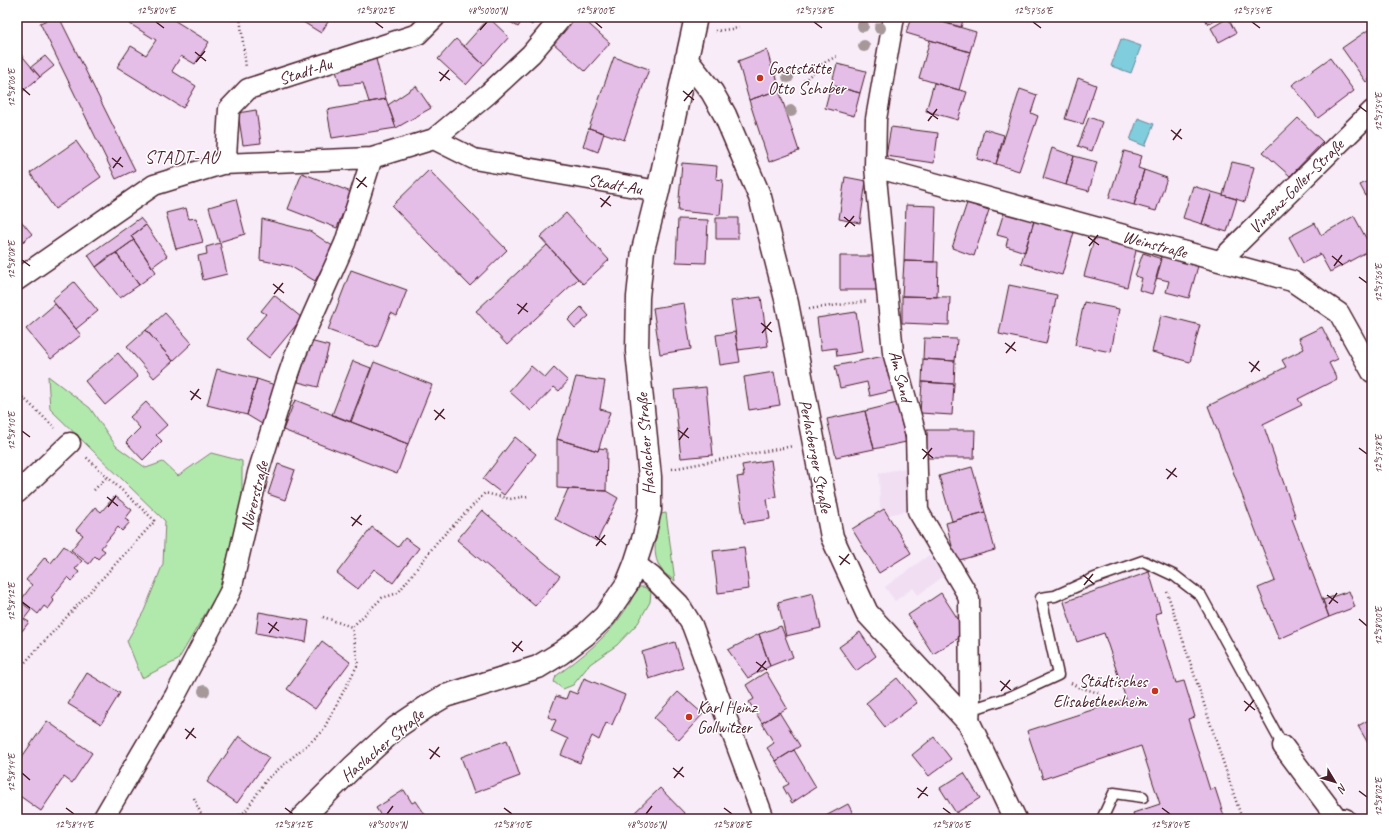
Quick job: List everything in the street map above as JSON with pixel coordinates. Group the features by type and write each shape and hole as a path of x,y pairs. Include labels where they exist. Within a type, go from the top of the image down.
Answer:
{"street":[{"name":"Stadt-Au","path":"222,164 226,156 229,109 248,89 418,34 435,17"},
{"path":"17,280 154,185 222,164 372,158 434,140 488,94 531,54 562,17"},
{"name":"Haslacher Straße","path":"301,819 353,767 397,727 446,696 538,667 567,649 605,616 627,584 644,536 650,510 650,473 637,351 638,297 643,250 658,191 696,17"},
{"name":"Am Sand","path":"894,17 876,119 875,167 893,352 916,436 918,511 969,599 969,716"},
{"name":"Perlasberger Straße","path":"686,59 712,92 725,114 760,198 787,303 832,537 867,612 969,716 1016,819"},
{"name":"Vinzenz-Goller-Straße","path":"1220,261 1372,111"},
{"name":"Stadt-Au","path":"434,140 474,159 658,191"},
{"name":"Nörerstraße","path":"103,819 175,696 231,590 258,473 279,402 296,353 345,243 372,158"},
{"name":"Weinstraße","path":"875,167 1292,281 1339,313 1372,372"},
{"path":"17,493 64,437"},
{"path":"635,564 652,577 679,604 692,625 764,819"},
{"path":"1283,746 1336,817 1345,819"}],"lane":[{"path":"969,716 1058,675 1041,598 1056,596 1095,578 1143,561 1175,576 1201,596 1283,746"},
{"path":"1102,819 1114,793 1142,797"}],"path":[{"path":"240,17 248,89"},
{"path":"728,30 739,28"},
{"path":"804,81 822,64 839,55"},
{"path":"804,309 888,298"},
{"path":"17,392 155,521 17,671"},
{"path":"650,473 787,447"},
{"path":"94,490 107,477"},
{"path":"352,627 382,598 398,593 437,542 485,493 510,499 528,496"},
{"path":"1160,569 1242,819"},
{"path":"323,617 352,627"},
{"path":"233,819 245,812 267,779 322,732 358,664 352,627"},
{"path":"1058,675 1078,687 1099,693 1102,700"},
{"path":"194,798 203,819"}],"shaded area":[{"path":"906,468 911,510 888,515 884,509 880,508 879,473"},
{"path":"929,555 944,576 918,595 913,588 895,601 885,587"}],"green space":[{"path":"48,376 90,408 116,446 146,468 163,462 178,476 211,453 242,461 242,502 219,590 178,660 142,678 127,641 144,611 163,564 165,521 50,409"},
{"path":"666,513 675,581 662,571 658,563 655,549 661,514"},
{"path":"637,587 644,587 651,592 650,602 638,623 617,645 590,664 573,685 563,689 554,682 556,676 603,637 619,619 628,606"}],"water":[{"path":"1121,39 1141,46 1131,73 1111,66"},
{"path":"1138,118 1154,124 1145,146 1130,140"}],"building":[{"path":"54,17 59,17 135,170 116,179 40,23"},
{"path":"135,17 169,17 209,42 195,64 181,56 172,71 196,86 183,108 117,67 131,46 146,55 156,40 130,24"},
{"path":"295,17 331,17 321,33"},
{"path":"503,17 537,17 532,25 523,19 518,27"},
{"path":"576,17 581,17 610,43 585,71 553,43"},
{"path":"911,17 925,17 976,32 970,52 906,33"},
{"path":"925,17 964,17 961,27"},
{"path":"1204,17 1220,17 1208,24"},
{"path":"489,18 509,37 484,65 464,46"},
{"path":"1228,18 1236,33 1219,42 1211,28"},
{"path":"1368,30 1372,36 1372,77 1366,82 1342,48"},
{"path":"456,39 484,65 466,85 438,59"},
{"path":"930,40 970,52 959,90 919,78"},
{"path":"767,50 772,69 775,69 779,90 749,100 738,61"},
{"path":"18,51 40,77 17,96 17,52"},
{"path":"45,56 54,66 40,77 31,67"},
{"path":"614,57 649,69 624,140 589,128"},
{"path":"1330,58 1354,91 1318,118 1292,85"},
{"path":"376,59 386,99 369,102 363,83 340,85 335,67"},
{"path":"837,64 866,71 860,93 831,85"},
{"path":"1078,78 1096,85 1083,124 1065,119"},
{"path":"934,83 967,92 958,120 926,111"},
{"path":"831,85 860,93 854,116 825,108"},
{"path":"416,86 431,108 396,128 388,105"},
{"path":"1020,89 1037,95 1031,113 1038,116 1019,171 996,164"},
{"path":"779,90 799,151 769,162 749,100"},
{"path":"386,99 396,128 332,138 327,110"},
{"path":"256,110 261,143 243,145 238,113"},
{"path":"1089,117 1102,122 1092,151 1078,146"},
{"path":"1298,118 1323,142 1290,176 1263,152"},
{"path":"891,127 938,133 934,163 886,156"},
{"path":"589,128 604,133 598,152 583,146"},
{"path":"984,129 1004,135 996,164 977,159"},
{"path":"76,141 101,177 55,209 30,173"},
{"path":"1052,148 1074,156 1066,185 1043,178"},
{"path":"1124,151 1142,156 1138,168 1144,170 1134,205 1109,198"},
{"path":"1074,156 1097,162 1089,191 1066,185"},
{"path":"1232,162 1254,167 1245,202 1223,195"},
{"path":"682,163 717,166 716,179 723,180 720,215 678,211"},
{"path":"429,170 507,250 470,286 392,206"},
{"path":"1144,170 1167,178 1156,211 1134,205"},
{"path":"302,173 351,192 337,228 288,209"},
{"path":"845,177 866,181 860,223 839,219"},
{"path":"1372,179 1372,207 1360,185"},
{"path":"1193,186 1212,192 1202,224 1183,218"},
{"path":"1212,192 1237,199 1227,232 1202,224"},
{"path":"236,199 245,234 219,242 209,207"},
{"path":"967,203 989,210 974,256 952,248"},
{"path":"906,205 936,206 934,262 904,261"},
{"path":"186,208 189,219 196,218 203,242 176,249 166,213"},
{"path":"1004,212 1034,221 1025,252 1006,246 1008,238 997,235"},
{"path":"566,213 609,260 583,284 540,237"},
{"path":"17,216 32,234 17,247"},
{"path":"1354,216 1372,249 1330,272 1320,254 1303,263 1289,237 1315,223 1321,235"},
{"path":"140,218 146,225 131,236 134,240 96,267 88,255"},
{"path":"716,218 738,218 738,239 716,239"},
{"path":"262,219 310,231 334,247 315,281 290,266 260,260"},
{"path":"678,219 708,220 706,263 676,262"},
{"path":"1034,221 1074,232 1062,275 1021,263"},
{"path":"146,225 167,256 152,267 131,236"},
{"path":"1095,236 1137,247 1127,287 1084,276"},
{"path":"134,240 156,272 139,285 116,253"},
{"path":"220,243 227,274 203,280 198,256 207,254 206,247"},
{"path":"547,245 578,279 507,345 476,311"},
{"path":"116,253 139,285 120,298 96,267 108,257"},
{"path":"1143,253 1162,259 1152,294 1139,290 1142,278 1135,276"},
{"path":"840,256 877,256 877,290 840,290"},
{"path":"1162,256 1198,266 1189,298 1166,292 1169,281 1156,278"},
{"path":"904,261 938,262 937,297 902,296"},
{"path":"351,270 407,290 397,316 391,313 377,348 328,330"},
{"path":"74,282 98,311 76,329 52,300"},
{"path":"1009,285 1057,295 1046,344 999,334"},
{"path":"274,295 302,318 269,358 245,339 266,314 261,311"},
{"path":"902,296 950,297 949,325 902,323"},
{"path":"761,297 768,346 738,350 731,301"},
{"path":"1084,302 1119,309 1111,352 1075,345"},
{"path":"684,303 691,349 660,354 653,308"},
{"path":"55,304 81,335 51,359 26,329"},
{"path":"581,307 589,316 575,328 568,320"},
{"path":"856,312 862,352 837,356 836,348 821,350 817,318"},
{"path":"165,313 192,343 173,361 146,330"},
{"path":"1161,315 1200,325 1190,362 1152,352"},
{"path":"1322,327 1338,359 1329,363 1337,379 1298,399 1302,405 1263,424 1296,518 1292,519 1329,617 1279,639 1258,588 1275,581 1208,406 1286,367 1282,360 1304,349 1299,338"},
{"path":"146,330 173,361 154,378 127,347"},
{"path":"735,332 740,362 720,365 716,335"},
{"path":"924,338 957,339 955,361 923,359"},
{"path":"310,341 329,346 318,387 298,382"},
{"path":"118,353 138,377 105,405 85,381"},
{"path":"889,355 896,390 870,396 867,382 840,388 835,366"},
{"path":"923,359 955,361 954,384 922,382"},
{"path":"353,361 371,368 350,422 332,415"},
{"path":"374,362 432,385 408,444 351,422"},
{"path":"531,366 545,378 554,368 568,381 559,391 554,387 531,411 509,391"},
{"path":"217,369 257,379 247,415 207,405"},
{"path":"774,372 780,405 749,410 744,377"},
{"path":"576,377 605,381 600,409 610,412 598,451 557,439"},
{"path":"257,379 278,386 267,427 247,415"},
{"path":"922,382 954,384 952,415 920,413"},
{"path":"706,387 713,455 681,458 674,390"},
{"path":"295,400 408,444 397,474 283,430"},
{"path":"146,402 167,425 156,435 162,441 143,460 126,442 140,428 130,417"},
{"path":"897,403 906,442 874,449 865,411"},
{"path":"865,411 874,449 836,457 827,419"},
{"path":"927,430 975,430 974,458 926,458"},
{"path":"515,437 536,454 504,495 483,479"},
{"path":"557,439 598,451 599,448 607,449 606,491 557,488"},
{"path":"771,460 776,497 767,499 770,519 744,523 737,477 744,476 742,465"},
{"path":"278,464 295,470 285,500 268,494"},
{"path":"972,467 985,512 952,521 939,476"},
{"path":"568,489 606,491 618,498 597,541 555,519"},
{"path":"115,496 132,510 125,519 130,522 122,531 118,527 101,548 105,551 98,559 95,556 89,564 71,550 83,535 76,530 95,507 101,512"},
{"path":"884,509 911,553 879,573 852,529"},
{"path":"482,510 560,576 535,606 457,540"},
{"path":"985,512 995,550 956,561 946,523"},
{"path":"372,527 398,547 405,538 419,548 393,583 374,569 358,589 337,573"},
{"path":"64,546 82,561 75,569 79,572 72,581 68,577 51,598 54,601 48,609 44,606 38,614 21,600 32,585 26,580 45,557 51,563"},
{"path":"744,547 749,589 718,593 713,551"},
{"name":"Städtisches Elisabethenheim","path":"1149,572 1161,612 1155,614 1176,683 1184,681 1195,717 1188,719 1210,790 1215,788 1225,819 1135,819 1133,813 1160,804 1141,746 1043,779 1027,731 1126,699 1104,633 1077,642 1064,602"},
{"path":"1349,591 1355,607 1329,617 1323,600"},
{"path":"813,593 821,628 786,636 778,602"},
{"path":"941,593 967,633 933,654 908,615"},
{"path":"17,599 31,610 24,619 29,622 22,631 17,627"},
{"path":"259,612 309,621 306,642 256,633"},
{"path":"781,626 793,657 770,666 759,634"},
{"path":"860,632 876,656 856,671 839,647"},
{"path":"759,634 770,666 748,678 728,650"},
{"path":"322,641 350,662 315,709 287,689"},
{"path":"675,642 683,668 649,679 642,652"},
{"path":"766,672 787,708 762,723 749,702 754,699 746,685"},
{"path":"87,673 120,693 101,724 68,704"},
{"path":"584,678 625,695 612,725 606,723 599,740 592,736 580,763 561,755 568,739 551,731 556,720 548,717 556,696 566,699 569,691 577,694"},
{"path":"897,678 917,703 885,727 866,703"},
{"path":"678,692 703,714 679,740 654,718"},
{"path":"779,712 800,746 776,761 767,748 774,743 762,723"},
{"path":"1372,718 1372,750 1358,726"},
{"path":"47,721 92,753 72,783 64,777 41,811 17,794 17,764"},
{"path":"239,736 269,758 237,803 207,782"},
{"path":"934,737 951,759 929,776 912,755"},
{"path":"507,740 520,776 474,793 461,757"},
{"path":"794,750 816,787 792,803 783,787 789,784 776,761"},
{"path":"964,773 980,798 956,813 940,788"},
{"path":"660,788 687,816 684,819 632,819 630,817"},
{"path":"404,790 412,803 416,801 428,819 383,819 376,808"},
{"path":"848,804 856,819 822,819 822,818"}],"place":[{"name":"Gaststätte Otto Schober","path":"760,78"},
{"name":"Städtisches Elisabethenheim","path":"1155,691"},
{"name":"Karl Heinz Gollwitzer","path":"689,717"}],"district":[{"name":"STADT-AU","path":"182,157"}]}
